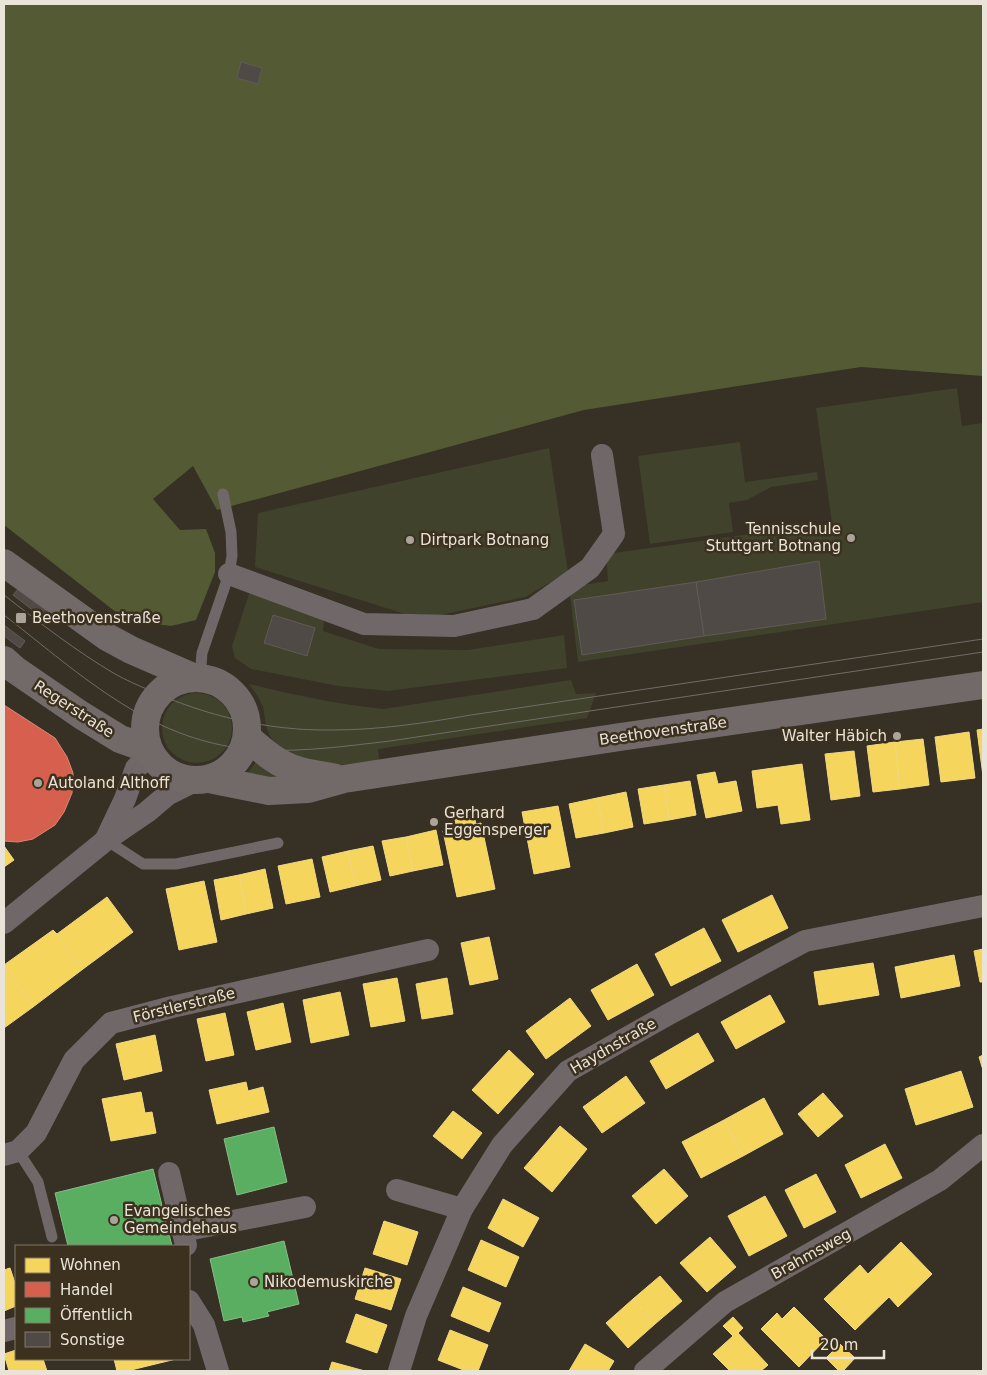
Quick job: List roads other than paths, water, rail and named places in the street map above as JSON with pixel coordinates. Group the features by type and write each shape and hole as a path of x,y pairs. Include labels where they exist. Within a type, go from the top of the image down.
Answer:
{"main road":[{"path":"4,563 107,638 196,678"},
{"name":"Regerstraße","path":"4,660 14,669 140,753"},
{"path":"140,753 145,735 146,718 150,705 158,694 174,682 196,678 208,679 223,685 234,694 243,707 247,722 247,737 236,762 224,772 202,780"},
{"name":"Beethovenstraße","path":"140,753 176,777 269,791 308,790 344,779 983,685"},
{"name":"Beethovenstraße","path":"247,737 261,750 279,762 297,770 344,779"}],"street":[{"path":"230,574 364,624 454,626 533,609 590,568 614,534 602,455"},
{"path":"106,840 125,799 140,753"},
{"path":"4,923 106,840 167,795 202,780"},
{"name":"Haydnstraße","path":"399,1371 416,1316 462,1209 502,1145 568,1071 805,941 983,906"},
{"name":"Förstlerstraße","path":"11,1153 36,1133 74,1060 111,1024 172,1007 428,950"},
{"name":"Brahmsweg","path":"645,1371 725,1302 940,1180 983,1145"},
{"path":"169,1173 184,1239 305,1207"},
{"path":"397,1190 462,1209"},
{"path":"190,1303 204,1325 218,1371"}],"lane":[{"path":"196,678 202,653 230,574 232,556 231,532 223,494"},
{"path":"106,840 143,864 176,864 278,843"},
{"path":"11,1153 38,1182 52,1237"}],"tram line":[{"path":"4,595 86,656 115,674 140,686 215,714 261,725 308,730 367,729 419,723 983,639"},
{"path":"4,615 92,684 122,704 154,721 187,736 223,745 261,750 342,747 390,741 983,652"}],"place":[{"name":"Tennisschule Stuttgart Botnang","path":"851,538"},
{"name":"Dirtpark Botnang","path":"410,540"},
{"name":"Beethovenstraße","path":"21,618"},
{"name":"Walter Häbich","path":"897,736"},
{"name":"Autoland Althoff","path":"38,783"},
{"name":"Gerhard Eggensperger","path":"434,822"},
{"name":"Evangelisches Gemeindehaus","path":"114,1220"},
{"name":"Nikodemuskirche","path":"254,1282"}]}
